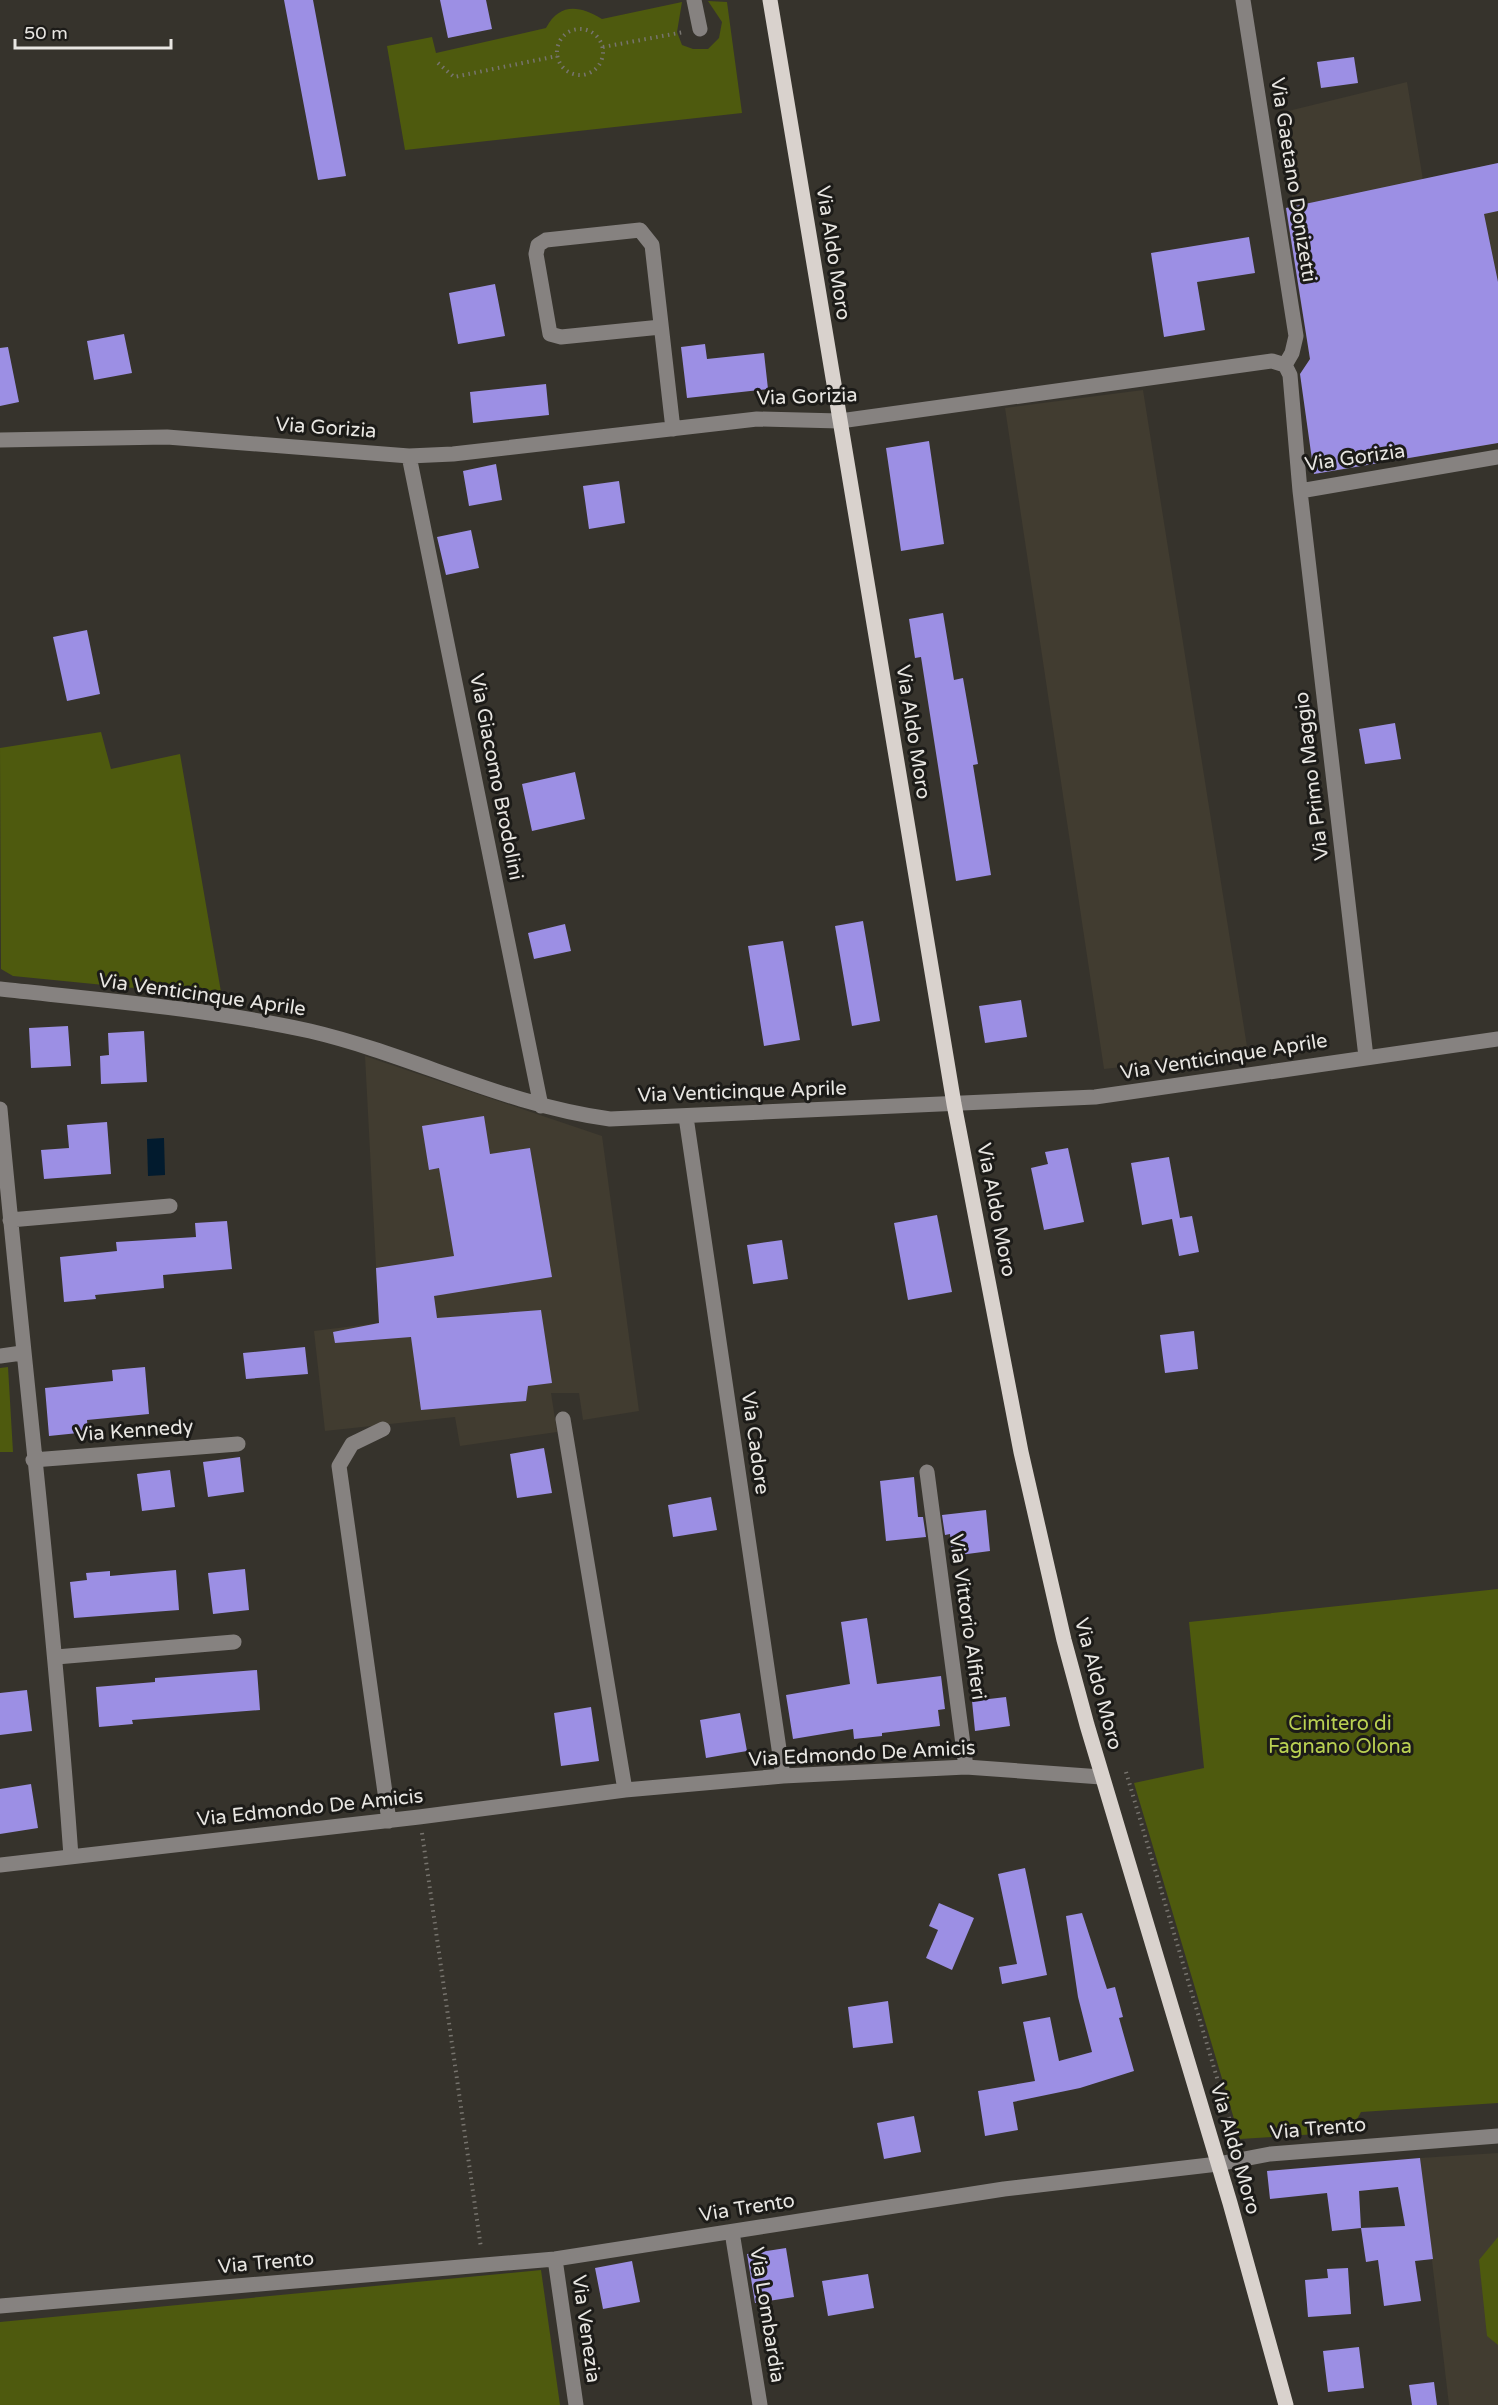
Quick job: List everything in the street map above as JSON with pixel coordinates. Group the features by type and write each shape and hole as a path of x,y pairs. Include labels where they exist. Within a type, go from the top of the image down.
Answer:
{"main road":[{"name":"Via Aldo Moro","path":"770,0 954,1104 1034,1511 1064,1640 1101,1777 1218,2164 1286,2405"}],"street":[{"path":"694,0 700,28"},
{"name":"Via Gaetano Donizetti","path":"1243,0 1296,336 1292,353 1285,365"},
{"path":"661,327 561,337 550,334 536,254 538,245 546,240 640,230 652,245 673,429"},
{"name":"Via Gorizia","path":"0,440 167,437 409,456 453,454 757,419 840,421 1272,361 1285,365 1290,375 1300,491 1498,457"},
{"name":"Via Giacomo Brodolini","path":"409,456 541,1106"},
{"name":"Via Primo Maggio","path":"1300,491 1366,1057"},
{"name":"Via Venticinque Aprile","path":"0,989 223,1016 311,1032 541,1106 610,1119 954,1104 1141,1092 1498,1039"},
{"path":"0,1108 22,1353 56,1657 71,1856"},
{"name":"Via Cadore","path":"686,1117 783,1776"},
{"path":"10,1220 170,1206"},
{"path":"0,1356 22,1353"},
{"path":"563,1419 625,1790"},
{"path":"383,1429 352,1444 339,1466 389,1821"},
{"name":"Via Kennedy","path":"33,1460 238,1444"},
{"name":"Via Vittorio Alfieri","path":"927,1472 966,1767"},
{"path":"56,1657 234,1641"},
{"name":"Via Edmondo De Amicis","path":"0,1865 389,1821 625,1790 783,1776 966,1767 1101,1777"},
{"name":"Via Trento","path":"0,2306 555,2259 1004,2188 1218,2164 1290,2151 1498,2136"},
{"name":"Via Lombardia","path":"732,2232 760,2405"},
{"name":"Via Venezia","path":"555,2259 576,2405"}],"path":[{"path":"603,47 700,28"},
{"path":"583,29 595,35 603,47 602,59 596,69 585,75 572,74 562,67 557,56 559,42 569,32 583,29"},
{"path":"438,63 454,77 557,56"},
{"path":"1126,1772 1241,2159"},
{"path":"419,1817 484,2266"}],"shaded area":[{"path":"1407,82 1423,180 1498,163 1498,443 1314,474 1300,374 1310,359 1285,208 1293,204 1280,113"},
{"path":"1143,390 1248,1053 1104,1069 1005,408"},
{"path":"365,1056 602,1136 639,1411 583,1420 579,1393 551,1393 557,1432 460,1446 455,1417 325,1431 314,1331 379,1323"},
{"path":"1498,2153 1498,2405 1449,2405 1420,2158"}],"green space":[{"path":"708,1 727,2 742,113 405,150 387,46 432,37 436,53 546,28 564,10 578,9 602,19 682,2 677,32 682,45 693,49 708,49 719,38 722,22"},
{"path":"101,732 111,769 180,754 221,992 205,995 13,976 1,969 0,748"},
{"path":"8,1367 13,1452 0,1452 0,1368"},
{"name":"Cimitero di Fagnano Olona","path":"1498,1589 1498,2103 1361,2112 1350,2132 1240,2139 1134,1783 1204,1768 1189,1622"},
{"path":"1498,2237 1498,2345 1487,2336 1479,2260"},
{"path":"541,2270 560,2405 0,2405 0,2322"}],"water":[{"path":"164,1138 165,1175 148,1176 147,1139"}],"building":[{"path":"284,0 313,0 346,176 318,180"},
{"path":"440,0 486,0 492,29 448,38"},
{"path":"1354,57 1358,83 1321,88 1317,62"},
{"path":"1498,163 1498,211 1484,214 1498,282 1498,443 1314,474 1300,374 1310,359 1286,208"},
{"path":"1249,237 1255,273 1197,282 1205,330 1164,337 1151,253"},
{"path":"495,284 505,336 458,344 449,293"},
{"path":"124,334 132,373 94,380 87,341"},
{"path":"705,344 707,359 764,353 768,389 687,398 681,347"},
{"path":"8,347 19,402 0,406 0,348"},
{"path":"546,384 549,415 473,423 470,392"},
{"path":"929,441 944,544 901,551 886,448"},
{"path":"496,464 502,500 469,506 463,471"},
{"path":"619,481 625,523 589,529 583,486"},
{"path":"471,530 479,568 446,575 437,537"},
{"path":"943,613 954,680 963,678 978,764 973,765 991,875 956,881 921,657 915,658 909,619"},
{"path":"87,630 100,694 67,701 53,637"},
{"path":"1395,723 1401,759 1365,764 1359,729"},
{"path":"575,772 585,819 532,831 522,784"},
{"path":"863,921 880,1021 852,1026 835,926"},
{"path":"565,924 571,951 534,959 528,933"},
{"path":"783,941 800,1040 764,1046 748,946"},
{"path":"1021,1000 1027,1037 985,1043 979,1006"},
{"path":"68,1026 71,1066 31,1068 29,1028"},
{"path":"144,1031 147,1082 101,1084 100,1056 109,1055 108,1033"},
{"path":"484,1116 490,1154 530,1148 552,1277 434,1296 437,1318 541,1310 552,1383 528,1386 526,1401 421,1410 411,1337 335,1343 333,1332 379,1323 376,1268 454,1256 439,1168 429,1170 422,1126"},
{"path":"107,1122 111,1174 44,1179 41,1150 69,1148 67,1125"},
{"path":"1068,1148 1084,1222 1044,1230 1031,1168 1048,1164 1045,1152"},
{"path":"1169,1157 1180,1218 1192,1216 1199,1252 1179,1256 1172,1219 1142,1225 1131,1163"},
{"path":"937,1215 952,1292 908,1300 894,1223"},
{"path":"227,1221 232,1269 163,1275 164,1288 95,1295 96,1299 64,1302 60,1257 117,1251 116,1242 196,1237 195,1223"},
{"path":"782,1240 788,1279 753,1284 747,1245"},
{"path":"1194,1331 1198,1369 1165,1373 1160,1335"},
{"path":"305,1347 308,1374 246,1379 243,1353"},
{"path":"145,1367 149,1414 87,1420 88,1432 49,1436 45,1388 113,1381 112,1370"},
{"path":"544,1448 552,1493 517,1498 510,1454"},
{"path":"240,1457 244,1492 208,1497 203,1462"},
{"path":"170,1470 175,1507 142,1511 137,1474"},
{"path":"914,1477 918,1517 923,1517 926,1537 886,1541 880,1481"},
{"path":"711,1497 717,1530 673,1537 668,1505"},
{"path":"986,1510 990,1551 952,1556 950,1534 945,1535 942,1515"},
{"path":"245,1569 249,1610 213,1614 208,1573"},
{"path":"176,1570 179,1610 74,1618 70,1582 87,1580 86,1573 110,1571 110,1576"},
{"path":"867,1618 877,1684 941,1676 945,1709 938,1710 940,1726 854,1739 853,1729 793,1739 786,1695 850,1684 841,1622"},
{"path":"257,1670 260,1710 132,1720 133,1724 99,1727 96,1687 155,1682 155,1678"},
{"path":"27,1690 32,1731 0,1735 0,1693"},
{"path":"1006,1697 1010,1726 975,1731 972,1701"},
{"path":"591,1707 599,1761 561,1766 554,1713"},
{"path":"740,1713 747,1751 706,1758 700,1720"},
{"path":"31,1784 38,1828 0,1834 0,1789"},
{"path":"1025,1868 1047,1975 1002,1984 999,1967 1017,1964 998,1874"},
{"path":"939,1903 974,1918 952,1970 926,1958 938,1930 929,1926"},
{"path":"1082,1913 1107,1989 1115,1987 1123,2017 1119,2018 1134,2071 1080,2088 1013,2102 1018,2130 985,2136 978,2091 1035,2081 1023,2022 1050,2017 1059,2061 1092,2052 1078,1997 1066,1916"},
{"path":"888,2001 893,2043 853,2048 848,2007"},
{"path":"914,2116 921,2152 884,2159 877,2123"},
{"path":"1420,2158 1433,2259 1415,2261 1421,2301 1384,2306 1378,2260 1366,2262 1361,2228 1332,2231 1327,2193 1270,2199 1267,2171","holes":["1398,2187 1405,2226 1361,2228 1359,2191"]},
{"path":"786,2248 794,2297 755,2303 747,2254"},
{"path":"632,2261 640,2302 603,2309 595,2268"},
{"path":"1348,2268 1351,2314 1308,2317 1305,2280 1328,2278 1327,2269"},
{"path":"868,2274 874,2308 828,2316 822,2281"},
{"path":"1359,2347 1364,2388 1328,2392 1323,2351"},
{"path":"1434,2382 1437,2405 1412,2405 1409,2385"}]}
